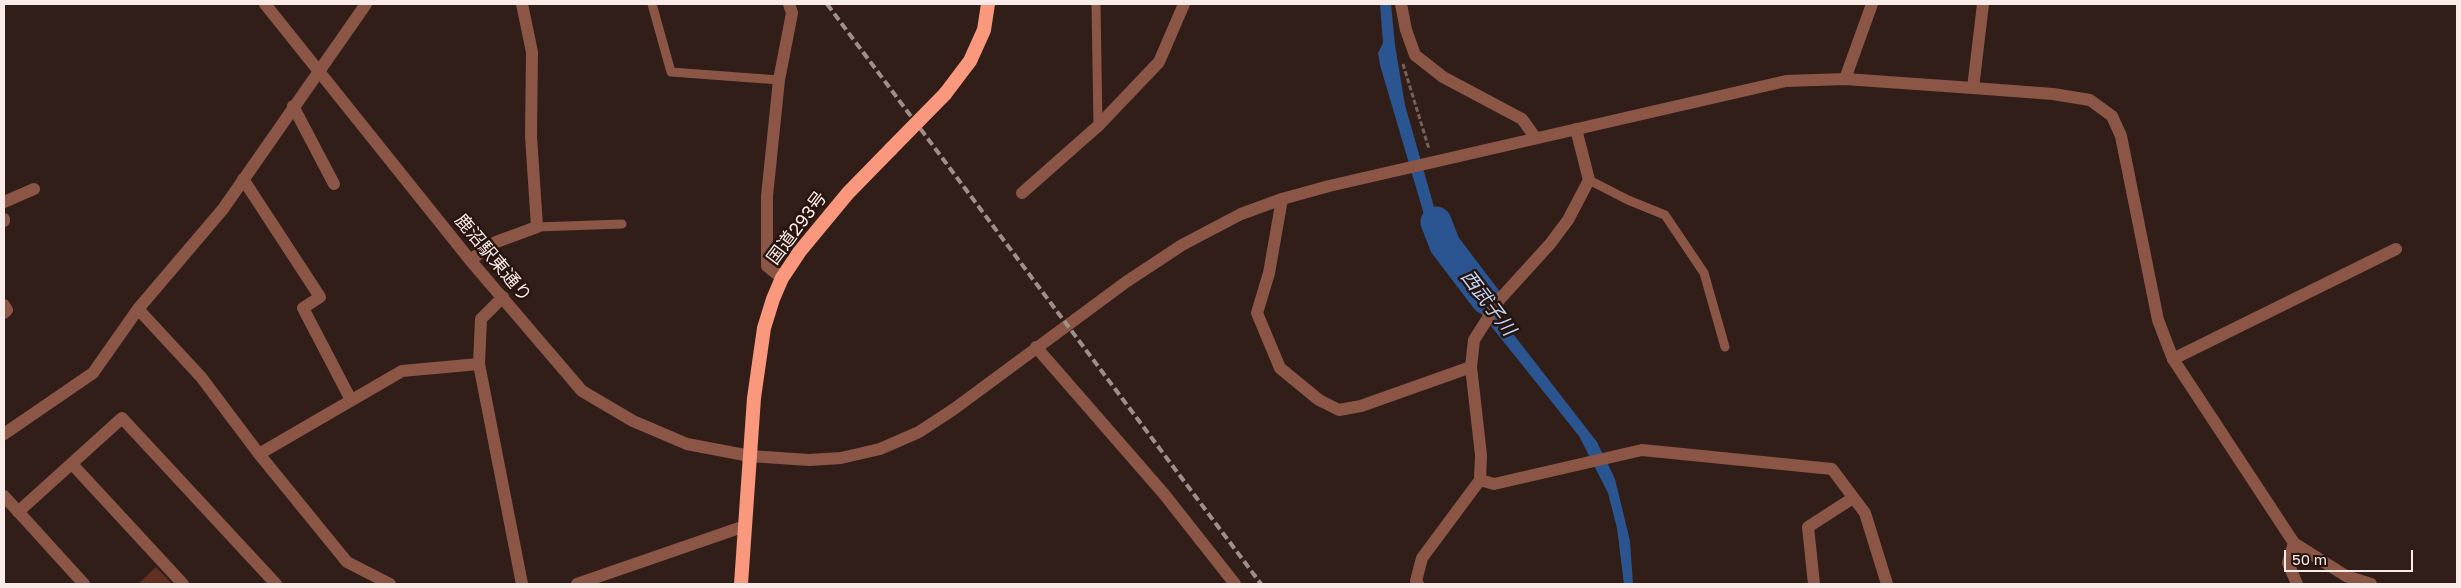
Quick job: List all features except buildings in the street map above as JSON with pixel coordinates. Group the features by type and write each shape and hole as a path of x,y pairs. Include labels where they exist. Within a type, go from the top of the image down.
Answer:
{"highway":[{"name":"国道293号","path":"741,584 758,361 764,328 782,278 823,222 891,149 946,94 970,61 984,30 988,4"}],"street":[{"name":"鹿沼駅東通り","path":"265,4 470,260 503,296 582,391 634,421 686,444 750,456 809,460 841,458 880,449 919,432 954,409 1126,282 1182,245 1241,214 1282,199 1535,137 1786,80 1845,80 1973,88 2054,94 2090,100 2112,116 2121,136 2158,320 2173,359 2294,543"},
{"path":"4,434 93,373 138,309 223,209 366,4"},
{"path":"470,260 496,242 537,227 531,136 532,52 522,4"},
{"path":"782,278 767,266 767,196 779,80 792,13 789,4"},
{"path":"1022,193 1098,126 1159,62 1180,4"},
{"path":"1401,4 1406,30 1415,55 1443,77 1522,119 1535,137"},
{"path":"1845,80 1872,4"},
{"path":"1973,88 1983,4"},
{"path":"294,106 334,184"},
{"path":"1418,584 1416,581 1422,558 1480,480 1481,455 1471,367 1474,340 1500,299 1550,244 1568,220 1589,180 1576,128"},
{"path":"243,179 320,297 303,308 351,400"},
{"path":"4,202 34,189"},
{"path":"1282,199 1269,272 1256,313 1280,368 1319,400 1339,410 1361,406 1471,367"},
{"path":"2173,359 2396,250"},
{"path":"503,296 481,319 479,364 522,584"},
{"path":"4,305 7,310 4,312"},
{"path":"138,309 202,377 259,454 347,562 390,584"},
{"path":"1036,347 1164,494 1235,584"},
{"path":"259,454 402,371 479,364"},
{"path":"18,512 122,418 276,584"},
{"path":"1480,480 1494,484 1642,450 1832,469 1865,513 1887,584"},
{"path":"72,464 183,584"},
{"path":"4,496 84,584"},
{"path":"1814,584 1808,526 1853,498"},
{"path":"576,584 745,526"},
{"path":"2297,584 2288,563 2294,543 2346,576 2371,584"}],"lane":[{"path":"652,4 671,72 779,80"},
{"path":"1096,4 1098,126"},
{"path":"1589,180 1628,200 1665,215 1704,273 1725,347"},
{"path":"537,227 622,224"}],"path":[{"path":"1402,60 1432,162"}],"shaded area":[{"path":"156,567 172,584 138,584"}],"water":[{"path":"1380,4 1391,4 1395,45 1405,105 1436,214 1455,259 1597,442 1615,479 1630,541 1633,584 1624,584 1617,528 1608,493 1579,436 1467,296 1428,228 1380,65 1378,53 1383,43"}],"waterway":[{"name":"西武子川","path":"1436,222 1445,245 1486,299"}],"railway":[{"path":"827,4 1261,584"}]}
